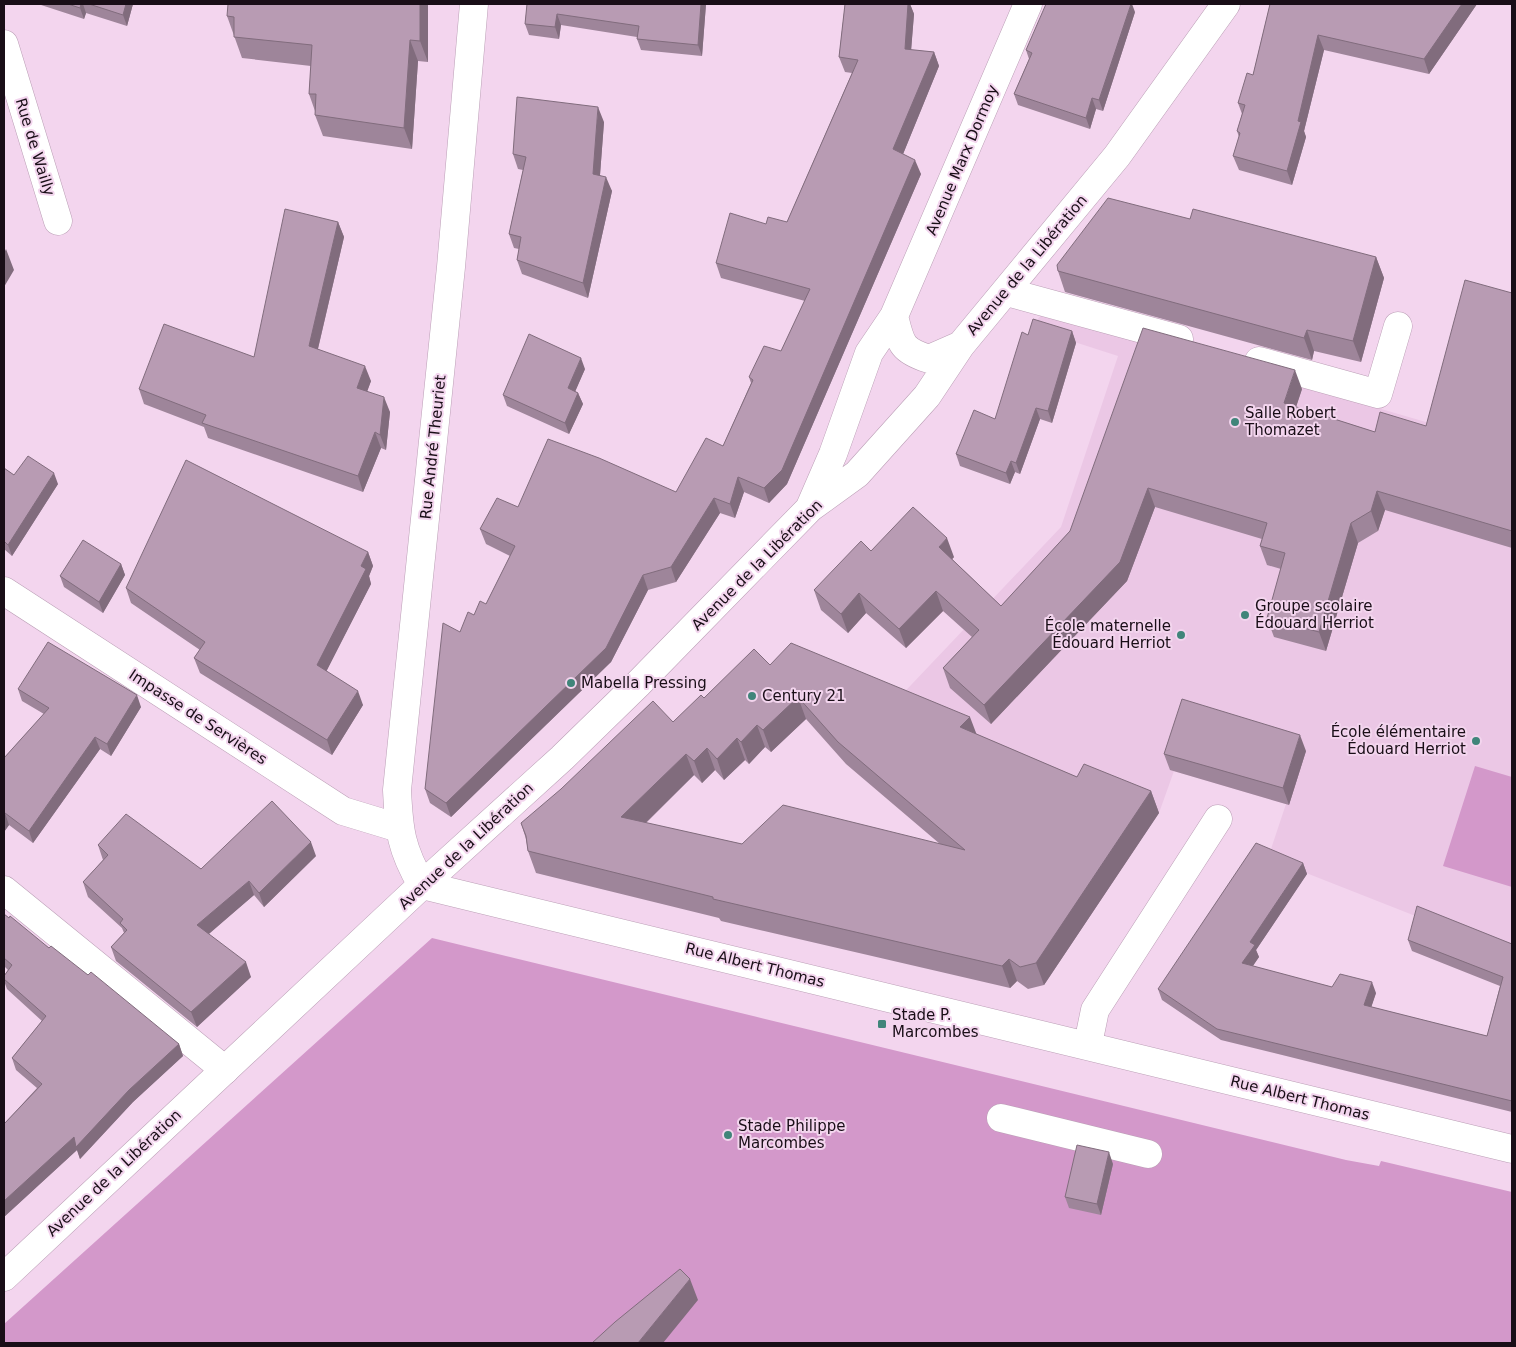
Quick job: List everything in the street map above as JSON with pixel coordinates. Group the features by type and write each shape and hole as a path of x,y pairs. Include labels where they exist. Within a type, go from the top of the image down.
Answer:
{"street":[{"name":"Rue André Theuriet","path":"422,885 406,858 399,828 397,790 451,267 474,4"},
{"name":"Avenue Marx Dormoy","path":"810,508 833,454 869,353 894,316 1028,4"},
{"name":"Avenue de la Libération","path":"4,1276 610,711 810,508 857,474 927,396 961,345 1007,292 1129,140 1226,4"},
{"name":"Rue de Wailly","path":"4,44 58,221"},
{"path":"1007,292 1207,347"},
{"path":"894,316 902,345 911,354 929,359 961,345"},
{"path":"1235,355 1378,394 1398,326"},
{"name":"Impasse de Servières","path":"4,591 343,811 399,828"},
{"path":"1088,1044 1095,1010 1218,819"},
{"name":"Rue Albert Thomas","path":"422,885 1088,1044 1369,1115 1512,1148"},
{"path":"4,890 224,1070"},
{"path":"1001,1118 1148,1154"}],"shaded area":[{"name":"Groupe scolaire Édouard Herriot","path":"1044,311 1512,447 1512,954 1268,858 1286,804 1174,771 1159,813 893,704 1061,527 1118,356 1031,328"},
{"path":"1475,766 1512,777 1512,887 1443,866"},
{"name":"Stade Philippe Marcombes","path":"432,938 1346,1160 1379,1166 1381,1161 1512,1192 1512,1343 4,1343 4,1324"}],"building":[{"path":"68,4 81,4 80,8"},
{"path":"89,4 126,4 123,15"},
{"path":"228,4 420,4 420,41 410,40 404,128 315,115 316,94 309,94 312,45 234,37 234,17 227,16"},
{"path":"527,4 701,4 698,45 637,39 639,26 557,14 555,27 525,24"},
{"path":"845,4 908,4 905,49 934,52 893,149 915,160 782,470 764,488 738,477 730,504 714,498 671,567 643,575 606,648 446,803 425,789 443,623 460,632 468,612 474,615 480,601 486,604 515,546 480,529 497,498 518,507 548,439 599,458 676,492 706,438 723,446 753,380 749,377 764,346 781,351 810,289 716,263 730,213 766,224 768,217 787,222 858,60 839,57"},
{"path":"1046,4 1131,4 1099,100 1092,98 1086,118 1014,94 1032,53 1026,50"},
{"path":"1270,4 1462,4 1424,59 1318,35 1298,121 1301,122 1287,171 1233,156 1240,133 1237,131 1245,105 1238,103 1247,73 1253,75"},
{"path":"517,97 598,107 593,174 606,177 583,283 517,260 521,237 509,234 526,157 513,154"},
{"path":"1108,198 1190,219 1193,209 1376,257 1353,341 1307,330 1304,338 1058,271 1057,265"},
{"path":"285,209 338,222 309,346 365,366 357,388 384,397 380,435 375,432 358,476 202,423 206,415 139,389 164,324 254,357"},
{"path":"1465,280 1512,293 1512,531 1377,491 1371,511 1351,523 1319,632 1267,618 1285,553 1260,546 1267,523 1148,488 1120,562 984,705 943,668 979,630 936,591 899,629 859,593 841,614 814,590 861,541 871,551 913,507 947,538 939,547 1001,606 1070,531 1143,328 1295,370 1284,403 1375,432 1380,412 1426,426"},
{"path":"1033,319 1072,331 1048,411 1036,408 1016,463 1011,461 1006,473 956,454 974,410 995,419 1022,332 1028,335"},
{"path":"529,334 581,358 568,388 578,393 565,423 503,395"},
{"path":"28,456 54,473 8,545 4,541 4,468 14,475"},
{"path":"186,460 368,552 361,566 366,569 317,665 358,691 327,740 194,658 205,642 126,588"},
{"path":"83,540 121,564 99,602 60,576"},
{"path":"48,642 137,695 107,744 95,737 29,831 5,813 4,815 4,758 49,708 18,689"},
{"path":"791,643 970,717 960,727 1077,777 1084,764 1151,791 1036,963 1020,967 1009,959 1002,966 713,899 713,897 528,851 526,836 521,823 561,789 653,701 673,722 701,695 704,698 754,649 770,665","holes":["798,697 838,742 965,850 783,805 742,844 621,817 686,754 694,761 707,748 717,759 737,738 741,742 757,725 763,730"]},
{"path":"1182,699 1300,735 1283,788 1164,754"},
{"path":"272,801 311,842 259,893 249,881 197,925 246,962 191,1012 111,947 127,930 120,923 123,919 83,882 108,855 98,845 126,814 201,869"},
{"path":"1256,843 1303,863 1250,942 1255,945 1242,963 1332,987 1340,974 1372,982 1364,1005 1487,1036 1503,977 1408,940 1417,906 1512,944 1512,1101 1217,1029 1158,989"},
{"path":"4,914 9,918 10,916 49,948 51,946 88,975 91,972 179,1044 129,1090 76,1147 74,1137 4,1201 4,1124 42,1084 12,1058 46,1016 4,979 12,965 4,958"},
{"path":"1077,1145 1109,1152 1097,1204 1065,1197"},
{"path":"680,1269 690,1279 638,1343 592,1343 615,1322"}],"place":[{"name":"Salle Robert Thomazet","path":"1235,422"},
{"name":"Groupe scolaire Édouard Herriot","path":"1245,615"},
{"name":"École maternelle Édouard Herriot","path":"1181,635"},
{"name":"Mabella Pressing","path":"571,683"},
{"name":"Century 21","path":"752,696"},
{"name":"École élémentaire Édouard Herriot","path":"1476,741"},
{"name":"Stade P. Marcombes","path":"882,1024"},
{"name":"Stade Philippe Marcombes","path":"728,1135"}]}
